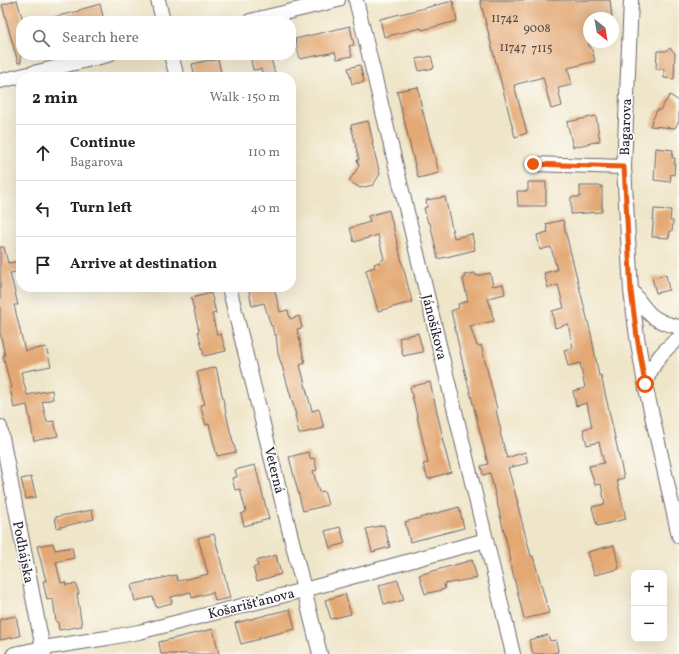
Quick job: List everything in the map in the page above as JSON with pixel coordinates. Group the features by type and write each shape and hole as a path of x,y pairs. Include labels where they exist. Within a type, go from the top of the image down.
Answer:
{"street":[{"path":"158,0 162,16"},
{"path":"271,16 338,0"},
{"name":"Jánošíkova","path":"356,0 513,654"},
{"name":"Bagarova","path":"631,0 624,167 631,291 645,384 679,536"},
{"path":"37,72 87,60"},
{"path":"172,60 176,72"},
{"path":"0,81 16,77"},
{"path":"533,164 624,167"},
{"path":"631,291 642,306 653,317 667,324 679,327"},
{"name":"Veterná","path":"230,292 320,654"},
{"path":"645,384 651,368 669,345 679,338"},
{"name":"Podhájska","path":"0,427 44,651"},
{"name":"Košarišťanova","path":"14,654 44,651 139,632 304,590 486,540"}],"building":[{"path":"17,0 22,16 16,16 16,56 2,5"},
{"path":"480,0 610,0 611,12 583,12 583,48 591,48 595,61 568,68 572,85 558,88 562,106 551,109 543,77 514,85 527,133 515,137"},
{"path":"453,1 457,21 422,30 421,28 384,37 380,19"},
{"path":"100,4 103,16 58,16"},
{"path":"350,26 354,45 349,46 352,56 337,59 335,52 300,59 296,39"},
{"path":"670,48 675,53 674,79 664,78 664,69 656,69 657,51 666,51"},
{"path":"431,56 434,68 419,71 416,59"},
{"path":"218,60 221,72 194,72 192,64"},
{"path":"251,60 271,60 275,72 262,72 261,69 253,70"},
{"path":"360,65 364,82 352,84 348,68"},
{"path":"418,87 421,105 439,173 418,178 397,91"},
{"path":"670,95 679,101 679,121 675,128 650,126 657,110 660,110"},
{"path":"596,116 600,141 573,147 567,122"},
{"path":"368,121 380,174 373,185 360,188 349,181 359,166 351,125"},
{"path":"656,148 673,150 672,158 675,158 674,175 671,174 670,182 654,180"},
{"path":"528,182 546,182 546,206 518,206 517,191 528,191"},
{"path":"580,186 602,186 602,212 571,214 571,197 580,197"},
{"path":"445,197 454,238 472,234 475,250 438,259 430,223 428,223 424,208 427,207 426,200"},
{"path":"654,209 671,210 670,221 673,221 672,231 670,231 669,238 652,237"},
{"path":"389,210 412,302 378,311 366,270 375,267 374,264 384,259 378,235 354,242 350,228 370,222 368,216"},
{"path":"563,220 591,334 599,376 601,375 624,478 617,480 626,519 597,526 592,507 605,504 601,484 595,485 589,466 604,463 599,442 587,445 583,429 592,427 587,403 576,406 573,391 585,388 580,363 568,366 564,350 573,348 568,324 555,328 552,311 564,308 558,285 548,288 544,273 557,270 551,247 540,250 537,235 548,232 546,224"},
{"path":"0,247 4,247 8,263 16,262 16,272 10,273 18,305 14,305 25,351 46,347 51,366 21,372 27,395 52,390 53,399 42,402 47,422 54,421 58,436 34,441 27,405 14,408 11,388 3,356 5,356 0,332"},
{"path":"475,273 476,276 490,273 493,286 503,284 505,294 488,298 494,321 470,326 477,346 481,345 497,409 500,432 507,458 525,452 528,463 508,468 531,556 533,556 549,613 524,619 490,473 483,475 481,466 488,464 451,311 459,308 458,304 468,301 463,279 465,278 464,275"},
{"path":"666,275 669,290 656,293 652,278"},
{"path":"249,292 275,292 280,312 288,310 290,319 299,316 302,328 297,329 305,363 300,365 312,411 319,409 324,428 299,434 296,415 278,354 276,334 274,335 264,303 252,306"},
{"path":"211,293 216,313 212,314 217,335 221,334 226,351 204,356 191,298"},
{"path":"418,333 423,352 403,356 399,338"},
{"path":"216,367 236,452 217,456 209,424 206,425 200,405 205,404 200,389 197,372"},
{"path":"430,382 451,472 428,479 423,464 428,463 410,387"},
{"path":"308,452 311,459 314,458 317,470 313,471 319,492 324,491 328,505 303,511 289,457"},
{"path":"255,465 269,519 244,526 241,514 246,512 240,489 235,490 232,478 237,477 235,470"},
{"path":"31,477 36,497 26,499 21,479"},
{"path":"459,507 464,528 410,542 405,522"},
{"path":"92,510 94,519 57,528 55,517"},
{"path":"384,525 390,547 372,552 366,529"},
{"path":"340,527 345,543 330,548 325,531"},
{"path":"214,534 230,598 215,601 213,592 192,598 191,592 171,597 172,603 156,607 153,597 135,601 131,585 176,575 178,581 208,574 198,538"},
{"path":"53,543 55,550 72,547 74,558 56,562 61,583 65,582 66,585 76,584 79,594 77,594 82,626 59,630 58,622 56,622 53,599 47,600 43,581 46,581 37,546"},
{"path":"614,545 619,569 594,575 588,552"},
{"path":"276,555 281,574 257,581 253,568 258,566 256,561"},
{"path":"472,560 477,578 444,584 445,589 425,594 419,575"},
{"path":"398,580 404,600 384,604 379,585"},
{"path":"345,594 351,614 331,619 325,600"},
{"path":"290,609 295,629 241,644 235,623"},
{"path":"16,616 20,636 0,640 0,619"},
{"path":"213,629 219,654 161,654 159,642"},
{"path":"548,635 550,641 556,640 558,652 549,654 533,654 529,640"}],"route":[{"path":"533,164 624,167 631,291 645,384"}]}
